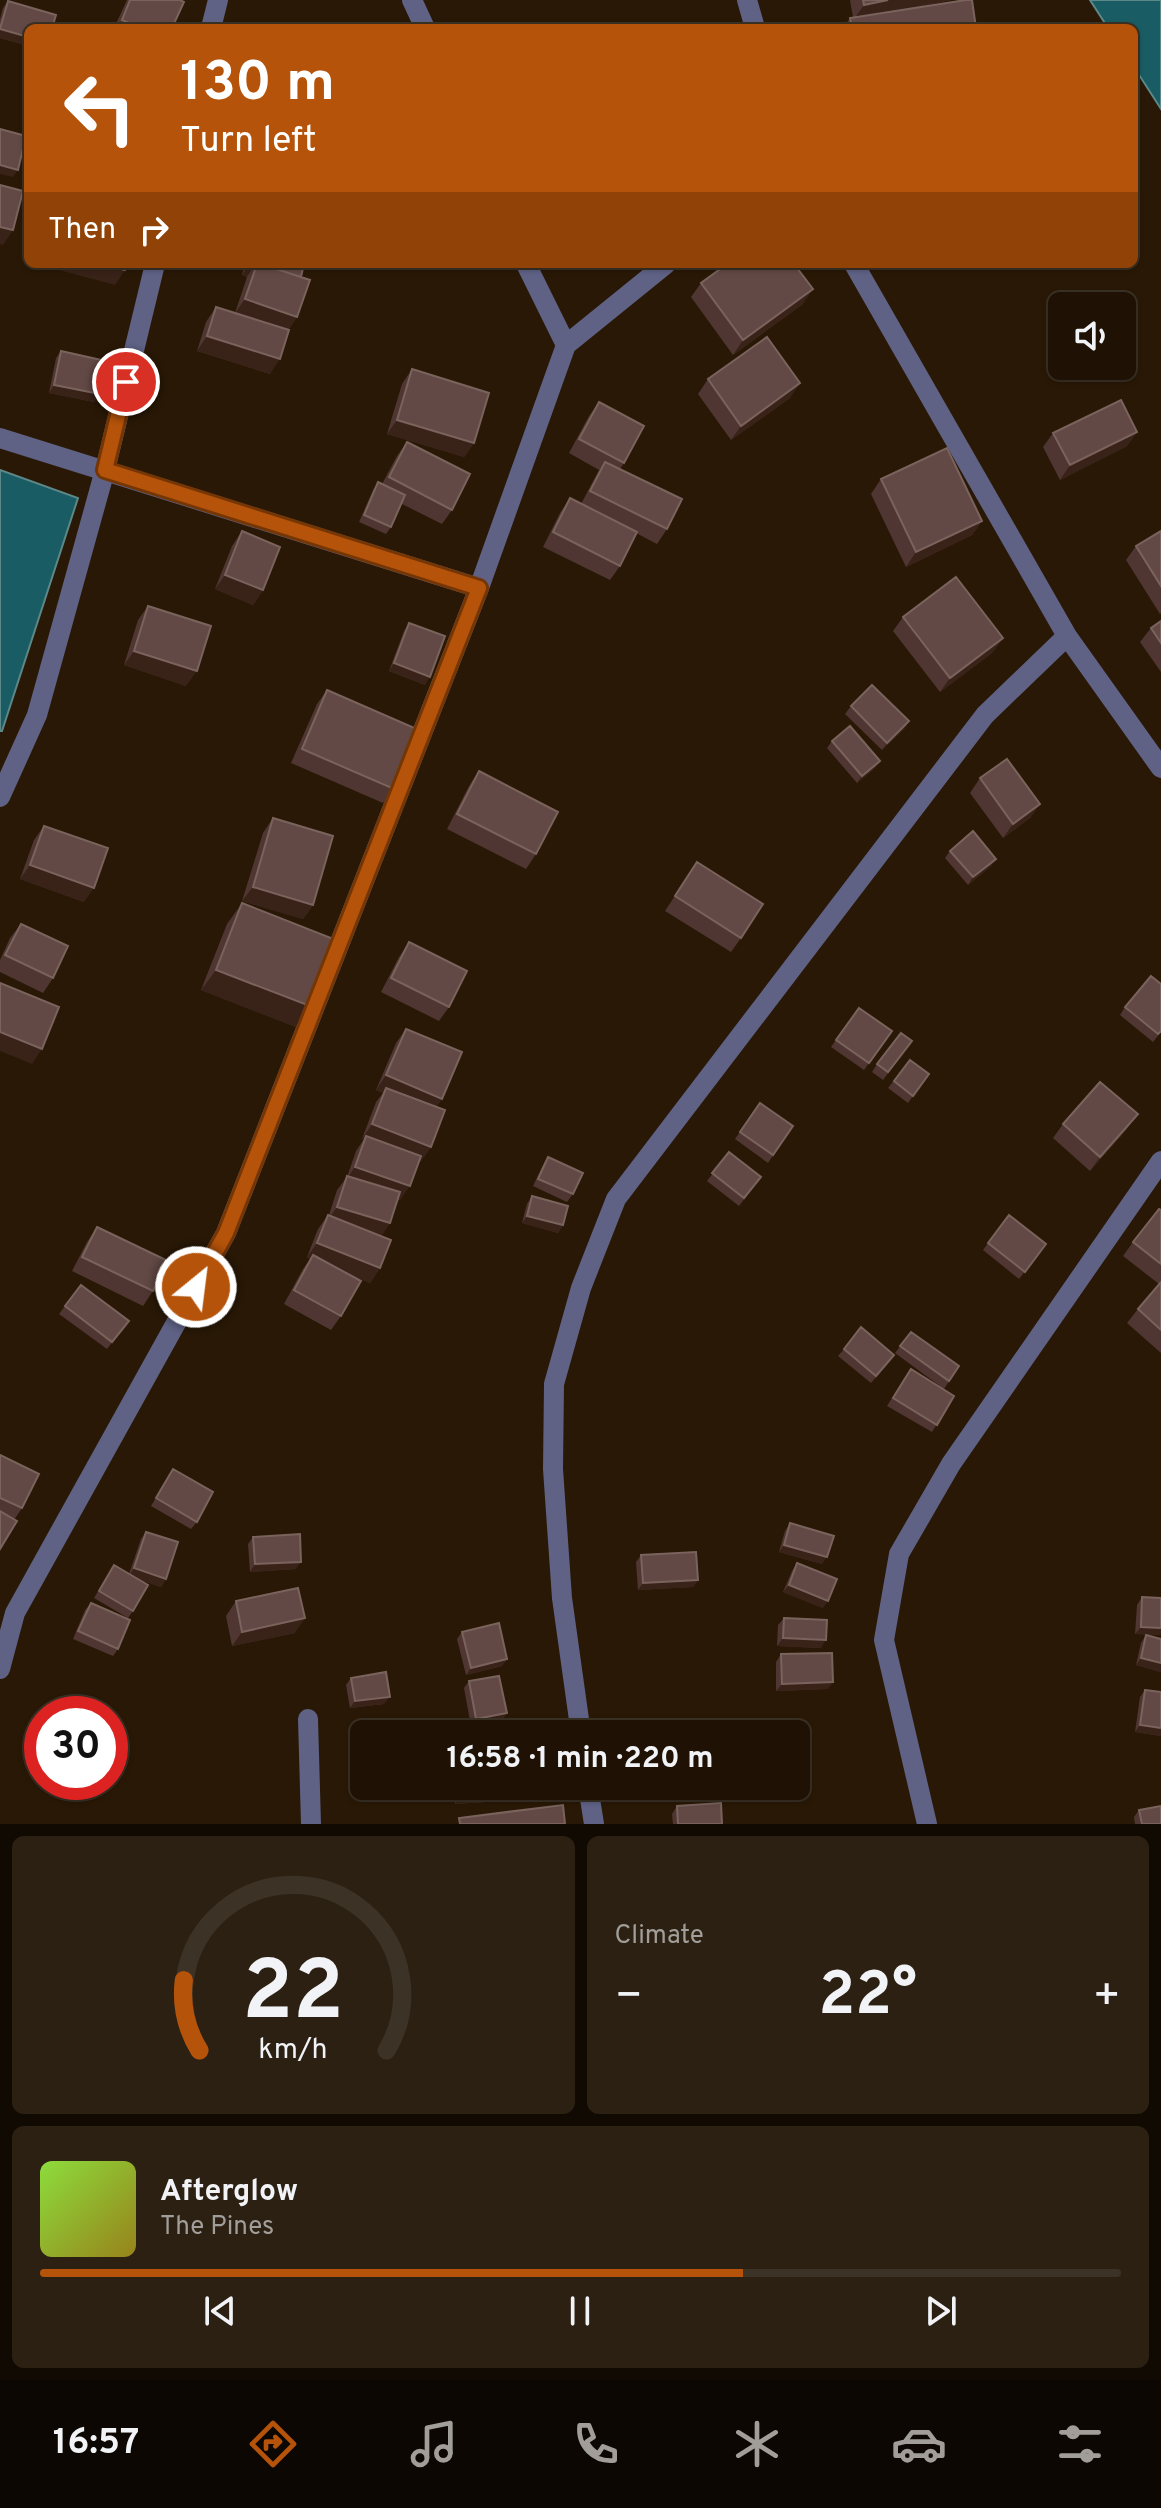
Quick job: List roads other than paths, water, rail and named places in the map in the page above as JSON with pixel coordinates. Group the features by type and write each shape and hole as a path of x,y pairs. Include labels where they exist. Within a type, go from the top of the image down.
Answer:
{"street":[{"path":"212,24 218,0"},
{"path":"412,0 423,24"},
{"path":"747,0 754,24"},
{"path":"0,797 37,715 105,470 154,268"},
{"path":"528,268 566,345"},
{"path":"0,1669 15,1613 226,1233 479,588 566,345 661,268"},
{"path":"856,268 1067,636 1161,768"},
{"path":"0,438 479,588"},
{"path":"579,1720 562,1598 553,1469 554,1384 581,1288 616,1199 985,715 1067,636"},
{"path":"927,1824 884,1640 899,1554 951,1464 1161,1161"},
{"path":"308,1719 311,1824"},
{"path":"590,1800 594,1824"}],"water":[{"path":"1090,0 1161,0 1161,109 1138,73 1138,24 1105,24"},
{"path":"0,470 78,498 2,731 0,731"}]}
